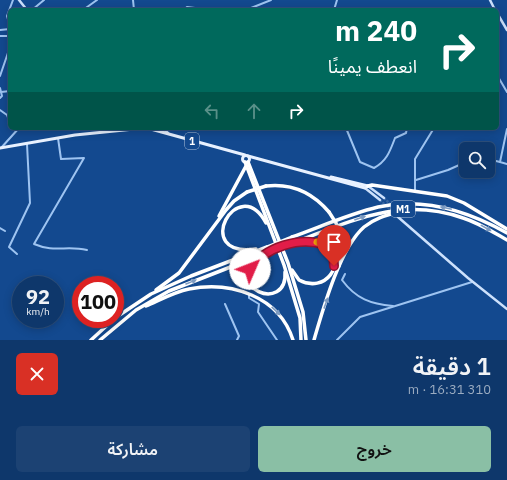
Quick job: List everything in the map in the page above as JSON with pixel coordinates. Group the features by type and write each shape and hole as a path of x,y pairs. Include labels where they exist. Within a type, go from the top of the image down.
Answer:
{"highway":[{"path":"214,225 246,162"},
{"path":"246,162 273,236"},
{"path":"246,162 303,312 306,340"},
{"path":"151,294 179,273 214,225 234,202 248,192 266,186 282,185 300,189 315,198 329,212 336,223 340,235 341,257 314,340"},
{"path":"366,187 372,185 447,196 464,203 507,229"},
{"name":"M1","path":"124,313 151,294 191,276 367,210 400,204 437,206 482,219 507,233"},
{"path":"267,247 249,250 234,248 224,238 223,225 225,219 234,210 241,207 255,209 261,214 286,264 300,318 301,340"},
{"path":"334,280 351,243 364,228 375,220 405,210"},
{"name":"M1","path":"100,340 136,310 169,291 295,242 368,215 384,211 431,210 462,217 479,224 507,240"},
{"path":"286,264 299,280 309,285 320,283 330,276 332,272 335,260 330,249 319,243 295,242"},
{"path":"269,252 250,269 249,279 254,289 264,295 277,292 284,282 286,264"},
{"path":"136,310 188,289 223,287 250,294 275,310 288,326 293,340"},
{"name":"M1","path":"91,340 105,328"}],"main road":[{"path":"19,0 25,8"},
{"path":"499,16 507,30"},
{"name":"1","path":"0,148 58,138 128,130"},
{"name":"1","path":"153,130 256,159 329,177 335,177 366,187"},
{"path":"164,130 168,134"},
{"path":"237,153 246,162"},
{"path":"246,162 247,156"},
{"path":"246,162 247,156"},
{"name":"1","path":"246,162 256,159"},
{"path":"366,187 384,198"},
{"path":"366,187 380,200"},
{"path":"400,216 472,282 507,309"}],"street":[{"path":"34,8 44,0"},
{"path":"86,8 97,0"},
{"path":"251,8 271,0"},
{"path":"0,76 8,53"},
{"path":"499,78 507,92"},
{"path":"0,88 2,96 0,98"},
{"path":"500,162 507,129"},
{"path":"0,148 16,130"},
{"path":"347,130 360,162 374,168 385,160 390,154 395,138 406,133 407,130"},
{"path":"416,192 414,170 415,159 433,130"},
{"path":"58,138 62,159 84,158 34,244 43,248 59,250 74,247 87,250"},
{"path":"17,254 9,247 30,203 27,144"},
{"path":"495,161 507,164"},
{"path":"416,180 459,165"},
{"path":"0,228 5,231"},
{"path":"345,274 342,280 356,295 365,301 394,306"},
{"path":"337,340 360,317 472,282"},
{"path":"250,294 249,298 259,304 258,312 277,340"},
{"path":"225,304 239,336 237,340"}],"tunnel":[{"path":"384,198 401,215"},
{"path":"380,200 398,217"}],"slow traffic":[{"path":"317,242 330,249 333,255"}],"route":[{"path":"250,269 259,259 269,252 297,241 325,245 333,254 335,260 334,266"}]}
